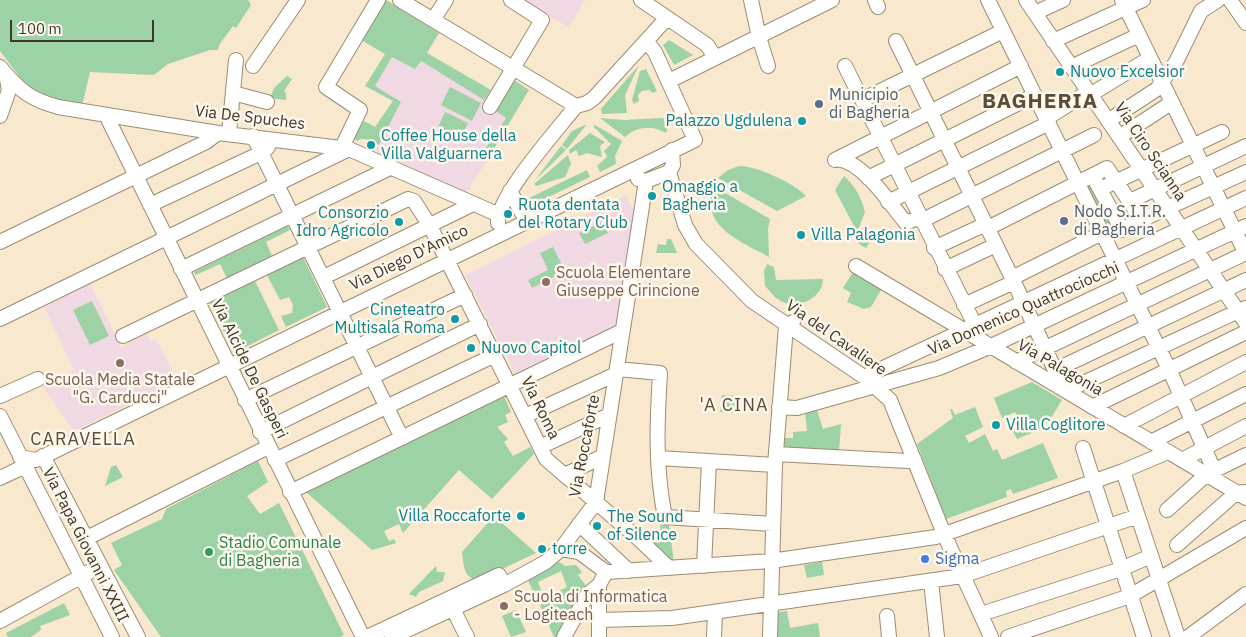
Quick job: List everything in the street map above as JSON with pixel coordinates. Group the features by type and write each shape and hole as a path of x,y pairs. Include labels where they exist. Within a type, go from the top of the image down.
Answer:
{"street":[{"path":"253,66 298,0"},
{"path":"0,319 345,148 360,110 326,87 378,0"},
{"path":"400,0 576,106"},
{"path":"433,20 446,0"},
{"path":"490,107 542,20 511,0"},
{"path":"641,0 707,45 715,57"},
{"path":"751,0 758,37 768,66"},
{"path":"646,41 656,52 669,81 832,0"},
{"path":"988,0 1182,396 1205,448 1211,472"},
{"name":"Via Ciro Scianna","path":"1026,0 1181,229 1224,290 1242,310 1246,323"},
{"path":"1035,13 1063,0"},
{"path":"1053,41 1124,3 1143,0"},
{"path":"1108,121 1157,89 1176,62 1201,11 1218,0"},
{"path":"1230,0 1246,23"},
{"path":"1016,362 1246,254 1240,229 1224,208 1171,103 1124,3"},
{"path":"499,234 497,214 510,191 576,106 587,103 594,98 667,18"},
{"path":"862,100 1003,31"},
{"path":"1071,66 1139,35"},
{"path":"896,41 1013,280 1063,389 1242,310"},
{"path":"888,202 958,168 1048,120 1150,58"},
{"path":"0,242 224,133 233,93 236,60"},
{"path":"845,66 964,305 968,327"},
{"path":"1021,66 836,159 851,162 882,191 888,202 906,223 920,219 1094,135"},
{"path":"0,116 9,90 2,73"},
{"name":"Via De Spuches","path":"2,73 31,98 58,108 224,133 345,148 497,214"},
{"name":"Via Diego D'Amico","path":"44,456 629,170 695,140 669,81"},
{"path":"233,93 267,102"},
{"path":"868,178 1035,94"},
{"path":"6,103 19,97 31,98"},
{"path":"1119,137 1171,103"},
{"name":"Via Alcide De Gasperi","path":"106,116 260,432 363,637"},
{"path":"1100,189 1222,132"},
{"path":"253,136 278,182 402,438"},
{"path":"150,205 263,152 276,139"},
{"path":"1130,201 1246,146"},
{"path":"629,170 634,176 646,181 669,172 673,165 672,150"},
{"path":"181,269 392,167"},
{"path":"934,248 987,226 1107,168 1142,220"},
{"name":"Via del Cavaliere","path":"669,172 685,225 696,244 752,301 790,324 876,385 890,400 944,534 991,637"},
{"path":"964,305 1103,235 1122,230 1246,172"},
{"path":"1093,175 1122,230"},
{"name":"Via Roccaforte","path":"392,637 455,604 504,585 546,562 560,549 596,502 646,181"},
{"path":"510,191 526,220"},
{"path":"864,377 1246,198"},
{"name":"Via Roma","path":"308,246 408,199 414,200 430,226 465,294 546,459 668,568"},
{"path":"324,277 473,204"},
{"name":"Via Domenico Quattrociocchi","path":"779,407 797,408 939,368 1035,326 1240,229"},
{"path":"945,269 996,245"},
{"path":"123,336 308,246"},
{"name":"Via Palagonia","path":"856,266 968,327 989,347 1182,460 1211,472 1243,494"},
{"path":"1055,370 1246,280"},
{"path":"245,400 465,294"},
{"path":"260,432 480,324"},
{"path":"770,637 775,460 779,407 790,324"},
{"path":"290,492 622,331"},
{"path":"1092,407 1246,332"},
{"path":"275,460 495,355"},
{"path":"1124,426 1246,362"},
{"path":"525,416 616,371 660,373 658,458 665,517 773,524"},
{"path":"0,396 38,379"},
{"path":"1151,442 1246,394"},
{"path":"540,447 609,415"},
{"name":"Via Papa Giovanni XXIII","path":"0,416 112,637"},
{"path":"1182,460 1246,426"},
{"path":"85,539 268,447"},
{"path":"1083,448 1144,637"},
{"path":"564,637 587,595 603,579 629,570 771,561 944,534 1168,452"},
{"path":"1166,510 1211,472 1246,455"},
{"path":"0,478 31,460 44,456"},
{"name":"Via Papa Giovanni XXIII","path":"44,456 85,539 138,637"},
{"path":"565,475 603,456"},
{"path":"658,458 709,462 775,460 908,461 914,459"},
{"path":"704,566 709,462"},
{"path":"24,464 56,480"},
{"path":"1123,470 1178,637"},
{"path":"1177,545 1243,494"},
{"path":"599,620 672,618 962,576 1138,516"},
{"path":"579,524 629,570"},
{"path":"1008,637 1130,596 1160,581 1246,528"},
{"path":"560,549 578,552 603,579 599,637"},
{"path":"980,614 1121,569 1152,556"},
{"path":"0,621 100,566"},
{"path":"931,581 937,637"},
{"path":"1188,637 1246,594"},
{"path":"367,637 455,604 467,637"},
{"path":"714,637 715,612"},
{"path":"887,616 889,637"}],"shaded area":[{"path":"520,0 585,0 569,27"},
{"path":"392,56 421,61 484,100 483,103 506,117 481,155 487,160 466,194 376,150 401,103 374,86"},
{"name":"Scuola Elementare Giuseppe Cirincione","path":"626,195 634,211 616,326 516,375 465,275"},
{"name":"Scuola Media Statale \"G. Carducci\"","path":"90,284 121,347 147,334 150,342 157,339 177,381 74,431 42,386 74,370 44,307"}],"green space":[{"path":"0,0 248,0 251,5 236,28 233,26 219,45 218,50 210,50 168,64 154,75 90,72 82,106 48,98 37,93 22,80 0,51"},
{"path":"386,0 439,33 427,53 491,90 484,100 421,61 415,69 392,57 375,86 401,102 379,145 368,140 362,139 357,141 353,138 364,121 375,127 393,101 365,86 385,54 361,40"},
{"path":"669,40 693,55 674,65 663,45"},
{"path":"639,65 625,95 627,113 602,114 601,109"},
{"path":"646,69 657,91 653,93 649,90 642,91 638,95 639,101 634,104 632,100 640,71"},
{"path":"287,76 292,79 284,91 286,93 286,100 270,98 274,88"},
{"path":"514,80 529,90 487,160 481,155 506,118 496,111"},
{"path":"450,87 481,103 472,121 441,105"},
{"path":"445,112 468,123 458,143 436,132"},
{"path":"600,118 624,120 663,118 668,127 666,133 661,130 645,128 634,131 625,137"},
{"path":"587,124 567,149 562,145 572,131"},
{"path":"595,125 622,141 615,156 616,164 600,172 597,166 607,157 604,151 611,144 593,126"},
{"path":"590,133 605,142 600,146 602,157 587,153 579,156 576,150 570,154 569,150"},
{"path":"561,146 566,150 535,180"},
{"path":"568,155 571,164 565,177 536,186 534,184"},
{"path":"739,166 775,176 806,196 777,211 718,178 728,170"},
{"path":"587,170 590,177 530,206 529,198"},
{"path":"844,176 857,192 865,212 858,230 876,232 866,248 859,244 855,228 835,190"},
{"path":"1094,183 1112,222 1103,226 1084,187"},
{"path":"713,186 770,219 768,229 769,257 735,238 717,222 712,212 710,200"},
{"path":"602,222 608,233 585,244 579,233"},
{"path":"288,226 290,230 266,242 272,256 227,278 220,264 196,275 194,272"},
{"path":"667,239 671,239 677,253 656,253 658,244 666,245"},
{"path":"553,247 565,271 532,288 528,280 548,270 540,253"},
{"path":"303,257 327,307 286,327 281,316 292,313 293,305 289,297 280,300 267,275"},
{"path":"767,264 774,267 776,280 823,279 822,285 815,296 803,303 790,304 780,301 765,286 764,271"},
{"path":"853,272 881,290 871,307 864,309 847,302 851,293 843,288"},
{"path":"255,281 279,330 234,353 210,303"},
{"path":"92,301 109,336 90,345 73,310"},
{"path":"1032,382 1062,400 1045,425 1017,439 1009,424 1018,418 1015,412 1002,418 994,398"},
{"path":"722,395 739,396 738,413 720,412"},
{"path":"504,396 511,412 505,415 508,422 497,427 508,439 504,442 513,456 530,447 534,454 492,499 459,470 403,533 399,524 384,531 389,541 394,539 396,543 372,550 306,492"},
{"path":"816,407 823,429 841,424 839,451 783,447 783,438 793,438 793,432 807,431 805,410"},
{"path":"975,407 983,427 965,436 969,443 985,434 993,451 997,449 1002,460 1043,443 1058,478 1013,494 1011,489 1006,491 1007,497 946,519 917,444 953,418 950,409 952,409 955,415"},
{"name":"Stadio Comunale di Bagheria","path":"258,461 268,482 247,496 260,514 279,503 344,635 340,637 161,637 114,570 122,565 111,543 162,519 166,509"},
{"path":"116,465 123,477 105,486 111,467"},
{"path":"501,508 508,513 501,522 536,553 479,580 474,579 465,570 462,552"},
{"path":"660,525 669,525 674,562 647,538 662,542"},
{"path":"559,562 565,566 576,565 582,572 578,575 589,590 560,637 554,637 540,605 553,599 551,595 567,587 561,571 538,582 542,593 535,596 528,580"},
{"path":"822,562 824,575 807,578 804,565"},
{"path":"436,566 437,572 445,572 443,581 419,592 416,597 409,594"},
{"path":"64,603 70,615 40,626 41,630 31,637 8,637 6,633"},
{"path":"516,610 526,632 511,637 502,616"},
{"path":"787,611 790,628 818,623 820,637 774,637 775,613"}],"place":[{"name":"Nuovo Excelsior","path":"1060,72"},
{"name":"Municipio di Bagheria","path":"819,104"},
{"name":"Palazzo Ugdulena","path":"802,121"},
{"name":"Coffee House della Villa Valguarnera","path":"371,145"},
{"name":"Omaggio a Bagheria","path":"652,196"},
{"name":"Ruota dentata del Rotary Club","path":"508,214"},
{"name":"Nodo S.I.T.R. di Bagheria","path":"1064,221"},
{"name":"Consorzio Idro Agricolo","path":"399,222"},
{"name":"Villa Palagonia","path":"801,235"},
{"name":"Scuola Elementare Giuseppe Cirincione","path":"546,282"},
{"name":"Cineteatro Multisala Roma","path":"455,319"},
{"name":"Nuovo Capitol","path":"471,348"},
{"name":"Scuola Media Statale \"G. Carducci\"","path":"120,363"},
{"name":"Villa Coglitore","path":"996,425"},
{"name":"Villa Roccaforte","path":"521,516"},
{"name":"The Sound of Silence","path":"597,526"},
{"name":"torre","path":"542,549"},
{"name":"Stadio Comunale di Bagheria","path":"209,552"},
{"name":"Sigma","path":"925,559"},
{"name":"Scuola di Informatica - Logiteach","path":"504,606"}],"district":[{"name":"BAGHERIA","path":"1040,102"},
{"name":"'A CINA","path":"734,406"},
{"name":"CARAVELLA","path":"83,440"}]}
